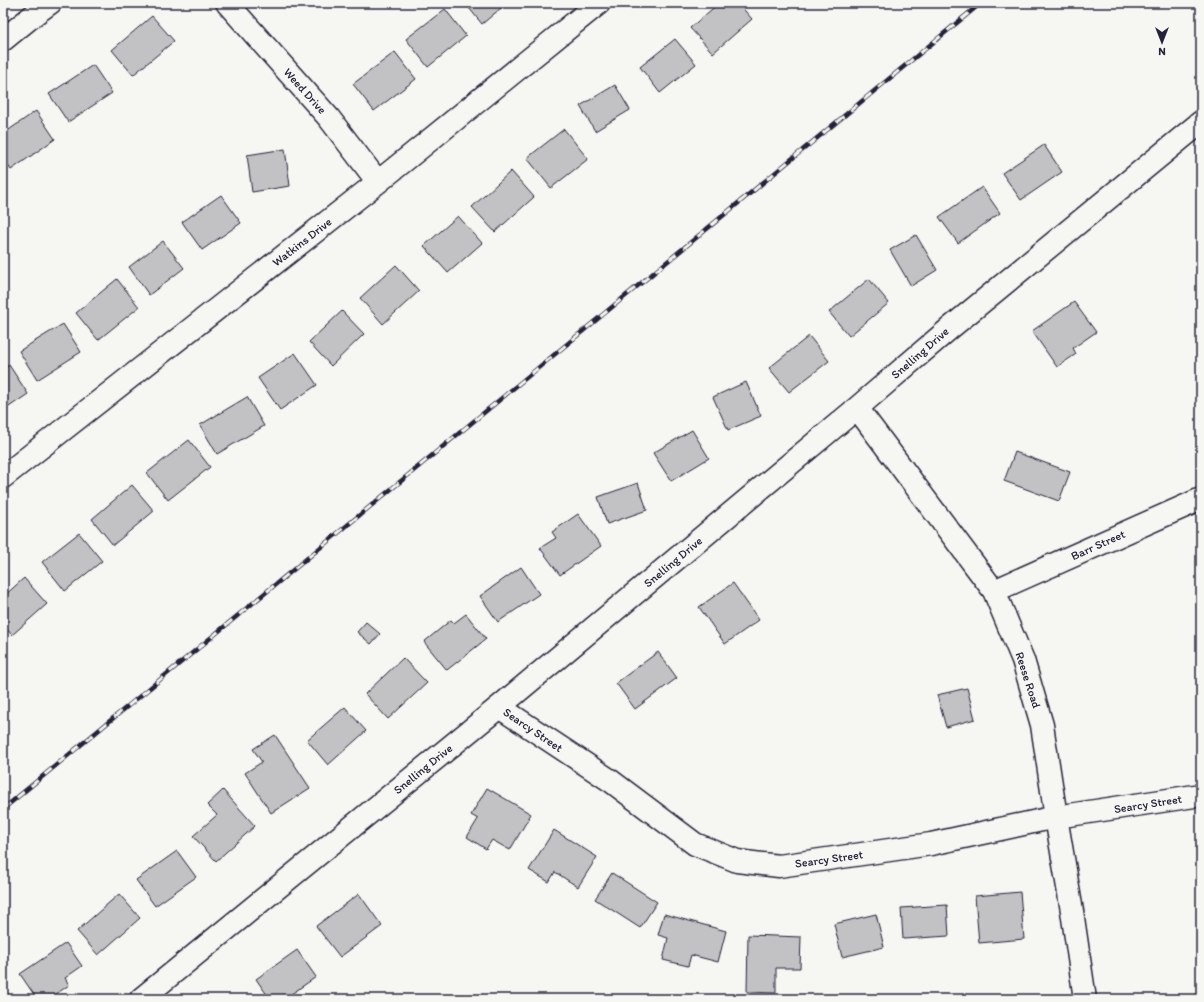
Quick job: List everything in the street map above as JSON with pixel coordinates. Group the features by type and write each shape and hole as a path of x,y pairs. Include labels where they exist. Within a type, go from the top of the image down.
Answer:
{"street":[{"name":"Weed Drive","path":"227,3 329,118 378,182"},
{"name":"Watkins Drive","path":"3,477 378,182 599,3"},
{"path":"3,40 36,7"},
{"name":"Snelling Drive","path":"141,999 499,707 857,408 944,333 1201,122"},
{"name":"Reese Road","path":"857,408 994,591 1023,660 1042,725 1085,999"},
{"name":"Barr Street","path":"994,591 1201,499"},
{"name":"Searcy Street","path":"499,707 611,781 695,844 737,861 779,866 931,844 1056,817 1201,795"}],"building":[{"path":"465,3 507,3 482,24"},
{"path":"719,3 738,3 752,19 713,53 690,28"},
{"path":"445,9 466,36 428,67 406,39"},
{"path":"152,16 174,41 133,75 112,50"},
{"path":"675,39 696,64 660,93 640,67"},
{"path":"395,52 416,79 374,111 353,84"},
{"path":"93,65 112,93 68,122 49,94"},
{"path":"615,85 630,110 595,131 580,106"},
{"path":"36,111 55,139 11,170 3,157 3,134"},
{"path":"564,129 588,159 551,188 527,158"},
{"path":"1044,145 1062,172 1021,200 1002,173"},
{"path":"285,149 290,186 252,192 247,155"},
{"path":"511,171 534,197 495,232 472,207"},
{"path":"982,187 1000,213 958,243 939,217"},
{"path":"221,195 241,223 202,250 182,222"},
{"path":"458,216 482,243 448,273 424,246"},
{"path":"916,235 937,270 911,286 890,250"},
{"path":"163,241 184,268 149,295 129,267"},
{"path":"396,265 419,291 383,324 360,298"},
{"path":"117,279 139,307 98,340 76,313"},
{"path":"869,279 889,303 849,336 829,312"},
{"path":"1074,302 1096,332 1073,348 1076,354 1057,367 1032,331"},
{"path":"342,311 364,334 331,366 309,342"},
{"path":"63,324 81,352 37,380 19,351"},
{"path":"809,336 829,361 789,392 769,368"},
{"path":"295,353 317,385 280,410 258,378"},
{"path":"9,365 28,394 3,411 3,369"},
{"path":"746,382 761,416 728,430 713,397"},
{"path":"247,397 264,426 217,454 200,425"},
{"path":"692,430 709,458 671,481 653,453"},
{"path":"189,440 210,467 168,500 147,473"},
{"path":"1015,452 1070,472 1059,501 1004,481"},
{"path":"638,483 647,510 607,524 598,497"},
{"path":"132,485 154,511 113,545 92,519"},
{"path":"578,514 601,546 560,575 540,548 556,538 552,532"},
{"path":"79,533 102,561 65,591 42,562"},
{"path":"521,567 539,594 498,622 480,596"},
{"path":"24,578 47,604 12,635 3,625 3,597"},
{"path":"733,583 759,620 725,644 699,607"},
{"path":"466,614 486,639 447,670 424,642 451,620 454,623"},
{"path":"366,622 380,634 371,644 357,632"},
{"path":"658,652 677,678 635,709 616,683"},
{"path":"403,658 427,683 388,719 365,694"},
{"path":"967,688 975,719 946,727 937,695"},
{"path":"345,707 366,731 328,765 307,740"},
{"path":"275,735 310,788 271,813 245,773 262,762 253,749"},
{"path":"487,788 531,814 510,850 492,840 486,849 467,837 478,819 471,815"},
{"path":"223,790 255,826 216,861 193,836 217,815 207,805"},
{"path":"554,830 597,857 578,887 555,872 549,882 529,870"},
{"path":"177,851 196,877 155,906 136,880"},
{"path":"612,873 657,902 640,928 595,899"},
{"path":"1020,892 1024,939 979,943 975,896"},
{"path":"119,894 140,918 98,955 77,931"},
{"path":"359,894 382,926 340,957 316,926"},
{"path":"947,905 949,936 903,939 901,908"},
{"path":"664,914 726,931 718,962 691,955 688,966 663,960 668,938 658,935"},
{"path":"876,914 884,947 842,957 834,924"},
{"path":"748,935 801,937 800,968 776,968 776,993 747,992"},
{"path":"66,943 82,966 65,978 69,985 49,999 37,999 20,974"},
{"path":"297,950 316,977 284,999 270,999 256,979"},
{"path":"3,988 12,999 3,999"}],"railway":[{"path":"3,809 981,3"}]}
